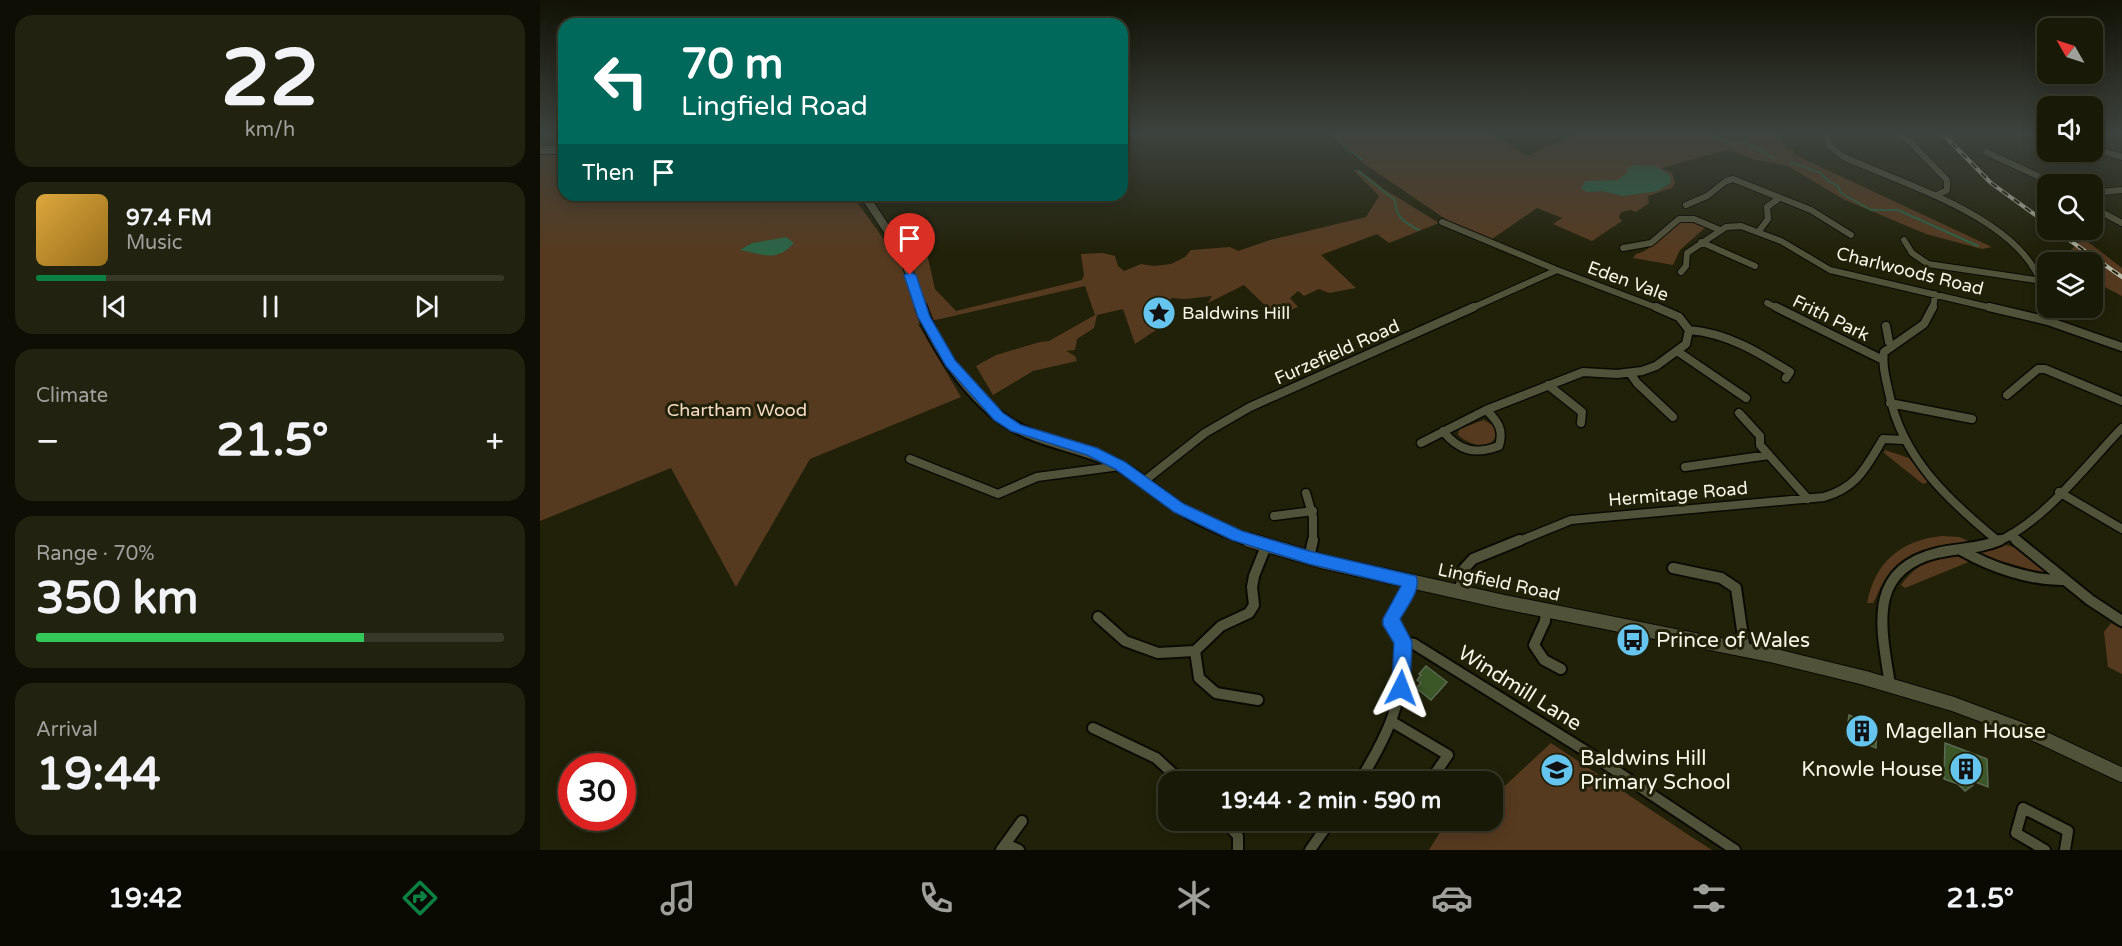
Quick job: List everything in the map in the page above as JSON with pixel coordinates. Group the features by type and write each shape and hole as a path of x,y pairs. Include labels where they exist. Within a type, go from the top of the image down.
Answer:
{"street":[{"path":"1883,173 1968,210 1996,230 2031,263 2037,272"},
{"path":"1937,195 1947,190 1947,180 1940,173"},
{"path":"1686,205 1707,196 1728,179 1742,182 1778,199 1811,210 1851,235"},
{"path":"2103,193 2122,190"},
{"path":"1759,231 1768,219 1767,207 1778,199"},
{"name":"Lingfield Road","path":"868,201 906,260 924,317 950,363 999,416 1016,428 1092,451 1120,466 1197,517 1266,546 1309,558 1460,593 1745,651 1890,685 2034,733 2122,775"},
{"path":"2103,213 2122,223"},
{"path":"1623,248 1652,243 1675,220 1683,218 1695,219 1720,230"},
{"name":"Eden Vale","path":"1442,222 1557,270 1666,311 1679,318 1689,330"},
{"name":"Charlwoods Road","path":"1681,272 1686,266 1687,253 1720,230 1733,225 1759,231 1830,270 2048,321 2122,347"},
{"path":"1832,230 1839,228"},
{"path":"1904,240 1912,253 1928,264 2037,280"},
{"path":"1701,242 1755,266"},
{"name":"Furzefield Road","path":"1143,482 1205,434 1250,407 1557,270"},
{"path":"1935,294 1933,310 1921,328 1884,352 1883,360 1890,403 1904,440 1916,460 1979,526 1998,541"},
{"name":"Frith Park","path":"1767,303 1883,360"},
{"path":"1886,326 1889,342 1892,345"},
{"path":"1421,443 1486,410 1583,372 1630,373 1656,366 1686,344 1689,330 1707,330 1723,335 1790,372 1786,378"},
{"path":"1677,351 1746,398"},
{"path":"2007,395 2038,369 2045,369 2122,401"},
{"path":"1630,373 1637,384 1673,417"},
{"path":"1548,385 1582,412 1581,423"},
{"path":"1890,403 1972,419"},
{"path":"1443,431 1450,442 1472,453 1484,452 1499,446 1503,436 1500,423 1486,410"},
{"path":"1739,413 1760,436 1760,445 1808,499"},
{"path":"1890,685 1881,612 1890,585 1903,568 1931,554 1978,548 2010,535 2059,492 2122,428"},
{"name":"Hermitage Road","path":"1460,593 1463,570 1473,559 1571,520 1808,499 1845,490 1858,480 1883,439 1904,440"},
{"path":"1685,467 1769,455"},
{"path":"910,459 998,494 1037,477 1120,466"},
{"path":"2059,492 2122,529"},
{"path":"1306,493 1314,511 1316,529 1309,558"},
{"path":"1274,516 1314,511"},
{"path":"2010,535 2065,580 2122,621"},
{"path":"1098,617 1125,641 1158,653 1195,651 1221,626 1249,613 1254,604 1254,576 1266,546"},
{"path":"1960,550 1978,560 2050,581 2065,580"},
{"path":"1673,568 1721,578 1736,588 1745,651"},
{"path":"1366,771 1394,723 1400,703 1403,642 1392,625 1391,619 1409,588 1410,581"},
{"path":"1546,611 1545,621 1534,645 1544,660 1562,669"},
{"name":"Windmill Lane","path":"1403,642 1414,644 1592,755 1736,850"},
{"path":"1195,651 1199,678 1216,693 1258,700"},
{"path":"1394,723 1448,755 1436,771"},
{"path":"1093,728 1156,758 1170,771"},
{"path":"2045,850 2016,833 2023,808 2068,831 2065,850"},
{"path":"1019,850 1004,847 1023,821"},
{"path":"1234,831 1238,836 1238,850"},
{"path":"1310,850 1323,831"}],"green space":[{"name":"Chartham Wood","path":"540,173 558,173 558,201 856,201 888,245 918,240 928,258 935,289 956,311 1082,280 1084,275 1081,254 1103,253 1115,256 1118,266 1124,271 1141,264 1154,266 1171,264 1185,257 1191,250 1230,247 1238,251 1270,240 1366,217 1379,196 1356,173 1363,173 1384,189 1439,223 1389,243 1377,234 1321,255 1356,288 1329,293 1319,289 1304,296 1298,291 1290,298 1298,307 1276,316 1244,285 1208,303 1212,296 1171,298 1167,312 1168,322 1135,344 1123,309 1097,315 1094,328 1077,339 1075,350 1066,351 1075,356 1077,361 1033,371 993,395 976,366 996,355 1049,341 1095,315 1085,286 918,324 961,397 810,459 736,587 671,468 540,521"},
{"path":"1377,173 1671,173 1675,182 1672,188 1648,196 1649,203 1636,212 1631,210 1621,212 1619,217 1622,221 1592,241 1553,224 1562,218 1537,208 1492,239 1447,220"},
{"path":"1799,173 1833,173 1992,247 1982,249 1926,234 1843,199"},
{"path":"1689,219 1707,226 1680,250 1673,265 1633,258 1636,254 1650,248 1674,226"},
{"path":"2081,240 2086,240 2101,252 2069,252"},
{"path":"2103,253 2122,268 2122,296 2103,286"},
{"path":"1484,420 1494,426 1497,433 1490,443 1474,444 1458,435 1459,429"},
{"path":"1885,450 1909,458 1928,482 1923,484 1884,453"},
{"path":"1942,536 1959,537 1971,542 1935,547 1913,554 1894,568 1882,584 1873,603 1867,603 1876,576 1892,556 1914,542"},
{"path":"2002,545 2022,551 2050,575 1980,555 1979,552"},
{"path":"1952,555 1971,561 1905,588 1901,585 1923,564"},
{"path":"2111,623 2122,629 2122,674 2108,667 2104,632"},
{"name":"Baldwins Hill Primary School","path":"1551,743 1712,850 1429,850 1441,831 1503,831 1503,788"}],"shaded area":[{"path":"1627,173 1666,173 1670,175 1671,183 1658,191 1623,196 1602,191 1588,192 1581,189 1585,181 1618,180"},
{"path":"786,237 794,243 775,255 762,255 740,250 752,243"}],"building":[{"path":"1426,666 1447,682 1431,700 1416,688 1421,683 1417,680 1421,675 1419,674"},
{"name":"Magellan House","path":"1849,715 1877,727 1876,748 1846,736"},
{"name":"Knowle House","path":"1945,743 1987,759 1988,787 1973,781 1973,785 1965,791 1958,784 1944,779"}],"waterway":[{"path":"1360,173 1395,200 1395,206 1402,219 1419,230"},
{"path":"1820,173 1828,181 1838,186 1841,193 1871,210 1898,210 1978,246"}],"railway":[{"path":"1981,173 1991,183 2037,216"},
{"path":"2069,240 2122,277"}],"place":[{"name":"Baldwins Hill","path":"1159,313"},
{"name":"Prince of Wales","path":"1633,640"},
{"name":"Magellan House","path":"1862,731"},
{"name":"Knowle House","path":"1966,769"},
{"name":"Baldwins Hill Primary School","path":"1557,770"}],"route":[{"path":"910,275 924,317 950,363 999,416 1016,428 1092,451 1120,466 1179,508 1237,536 1309,558 1410,581 1409,588 1391,619 1392,625 1403,642 1401,688"}]}
